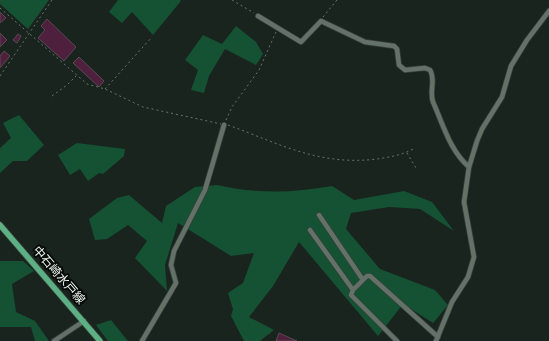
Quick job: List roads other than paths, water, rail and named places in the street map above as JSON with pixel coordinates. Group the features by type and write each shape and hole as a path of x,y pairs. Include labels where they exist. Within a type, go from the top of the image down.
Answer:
{"main road":[{"name":"中石崎水戸線","path":"0,225 100,341"}],"street":[{"path":"397,341 352,298 351,295 353,290 363,280 370,276 437,339 452,302 468,277 474,257 464,202 469,167 482,129 502,97 511,66 527,40 549,11"},
{"path":"258,16 278,30 301,42 321,21 365,42 394,46 397,49 399,65 402,68 430,70 433,76 431,96 433,102 453,148 460,159 469,167"},
{"path":"142,341 176,283 171,265 174,251 183,229 199,204 205,190 224,125"},
{"path":"319,215 363,280"},
{"path":"310,230 353,290"},
{"path":"54,341 84,321"}]}
